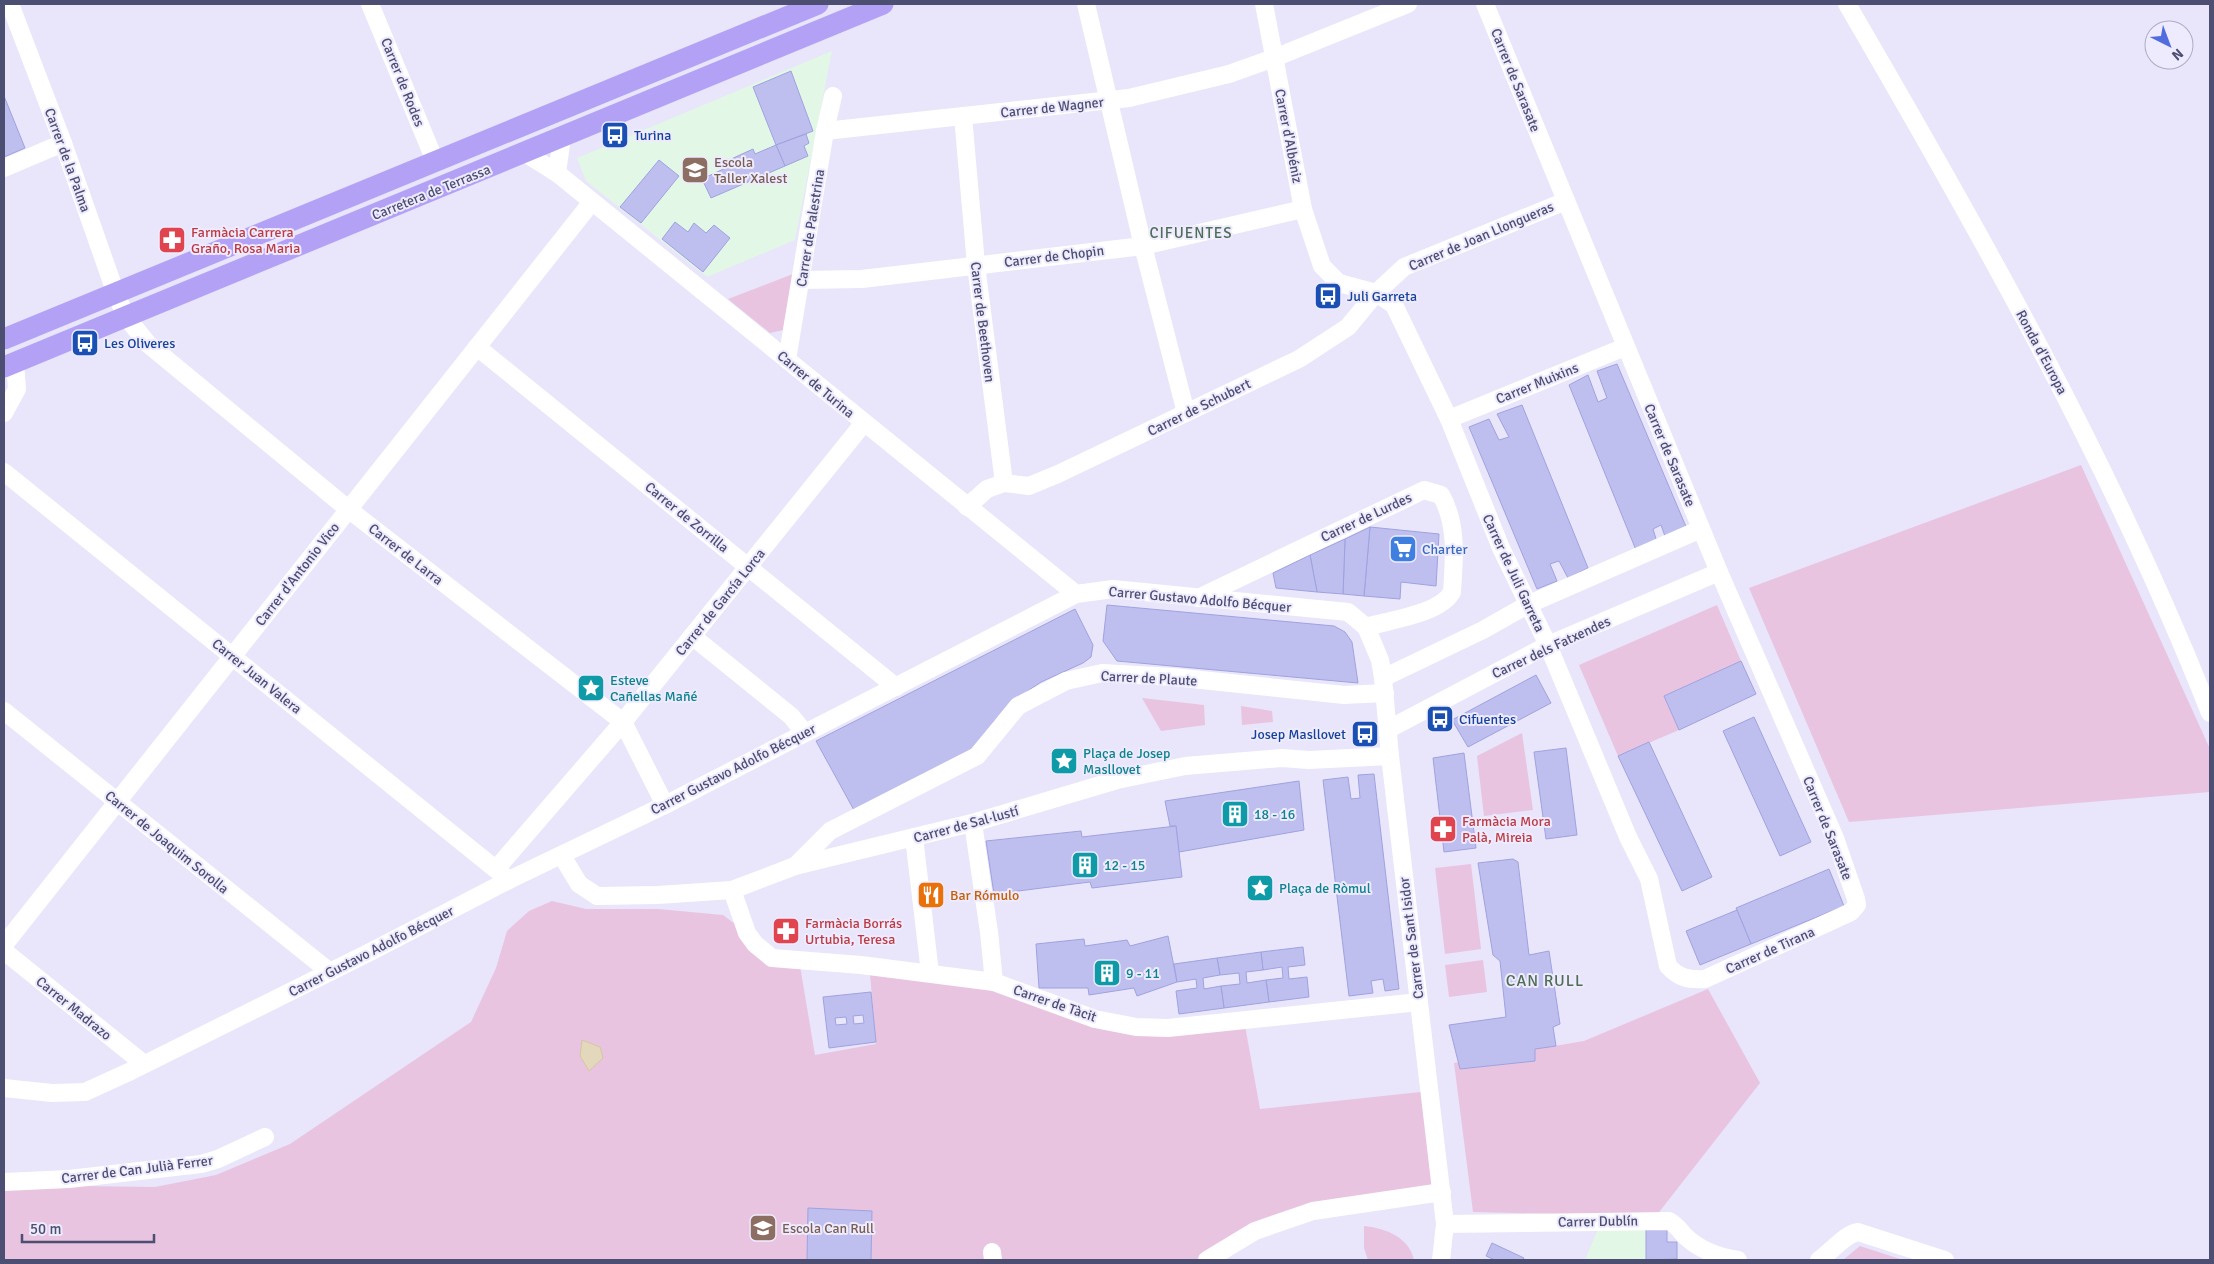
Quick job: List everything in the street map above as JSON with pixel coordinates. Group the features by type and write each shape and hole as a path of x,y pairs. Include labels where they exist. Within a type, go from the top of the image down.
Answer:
{"main road":[{"name":"Carretera de Terrassa","path":"4,339 818,4"},
{"name":"Carretera de Terrassa","path":"9,365 525,153 855,9 883,4"}],"street":[{"name":"Carrer de la Palma","path":"10,4 126,317"},
{"name":"Carrer de Rodes","path":"370,4 436,161"},
{"path":"1086,4 1143,246 1186,413"},
{"name":"Carrer d'Albéniz","path":"1264,4 1302,209 1322,266"},
{"name":"Carrer de Wagner","path":"825,131 1108,101 1230,74 1408,4"},
{"name":"Carrer de Sarasate","path":"1485,4 1719,572 1835,838 1857,905"},
{"name":"Ronda d'Europa","path":"1847,4 1959,196 2073,408 2174,620 2210,713"},
{"name":"Carrer de Palestrina","path":"787,360 802,280 825,131 833,96"},
{"name":"Carrer de Beethoven","path":"963,116 976,266 1004,483"},
{"path":"556,173 562,137"},
{"path":"4,168 63,143"},
{"name":"Carrer de Turina","path":"525,153 556,173 863,424 1076,594"},
{"name":"Carrer de Joan Llongueras","path":"1376,293 1404,267 1566,201"},
{"name":"Carrer d'Antonio Vico","path":"4,945 116,801 591,203"},
{"name":"Carrer de Chopin","path":"802,280 862,279 1143,246 1302,209"},
{"name":"Carrer de Juli Garreta","path":"1322,266 1339,283 1376,293 1394,305 1448,419 1497,540 1548,645 1628,837 1650,879 1668,966 1678,976"},
{"name":"Carrer de Schubert","path":"1004,483 1029,486 1299,359 1348,327 1376,293"},
{"name":"Carrer de Larra","path":"126,317 148,344 348,509 623,722 665,806"},
{"name":"Carrer de Zorrilla","path":"477,347 896,687"},
{"name":"Carrer Muixins","path":"1448,419 1625,347"},
{"path":"4,413 16,389 9,365"},
{"name":"Carrer de García Lorca","path":"503,875 623,722 863,424"},
{"name":"Carrer Juan Valera","path":"4,472 503,875"},
{"path":"967,507 987,489 1004,483"},
{"name":"Carrer de Lurdes","path":"1197,598 1424,490 1441,495 1450,512 1453,527 1452,592 1447,601 1435,608 1363,623"},
{"path":"1384,685 1527,605 1701,529"},
{"name":"Carrer dels Fatxendes","path":"1387,730 1548,645 1719,572"},
{"name":"Carrer Gustavo Adolfo Bécquer","path":"4,1088 52,1093 85,1092 330,972 503,875 562,856 665,806 804,732 1076,594 1113,589 1348,612 1363,623"},
{"name":"Carrer de Sant Isidor","path":"1363,623 1380,660 1384,685 1387,730 1442,1192 1445,1224 1441,1260"},
{"path":"692,636 791,716 804,732"},
{"name":"Carrer de Plaute","path":"795,866 830,831 977,756 1018,706 1066,681 1102,673 1173,677 1335,694 1384,685"},
{"name":"Carrer de Joaquim Sorolla","path":"4,711 330,972"},
{"name":"Carrer de Sal·lustí","path":"562,856 579,884 597,896 658,895 732,890 795,866 973,823 1117,780 1185,766 1282,758 1309,760 1390,756"},
{"path":"973,823 989,932 994,982"},
{"path":"914,838 930,973"},
{"name":"Carrer de Tàcit","path":"732,890 747,933 755,944 772,958 930,973 994,982 1095,1019 1136,1026 1168,1028 1419,1002"},
{"name":"Carrer de Tirana","path":"1678,976 1691,980 1704,979 1852,912 1857,905"},
{"name":"Carrer Madrazo","path":"4,951 138,1067"},
{"name":"Carrer de Can Julià Ferrer","path":"4,1182 70,1179 200,1164 218,1159 265,1137"},
{"path":"1207,1260 1255,1231 1313,1210 1442,1192"},
{"name":"Carrer Dublín","path":"1445,1224 1669,1221 1676,1224 1685,1235 1702,1249 1738,1260"},
{"path":"1819,1260 1834,1250 1851,1233 1858,1232 1944,1260"}],"shaded area":[{"name":"Escola Taller Xalest","path":"832,51 795,240 707,277 586,181 577,158"},
{"path":"793,274 783,330 770,333 728,299"},
{"path":"2081,465 2210,749 2210,792 1849,822 1749,588"},
{"path":"1717,605 1741,661 1664,696 1679,730 1618,756 1579,665"},
{"path":"1142,698 1204,705 1205,725 1161,731"},
{"path":"1241,706 1272,711 1273,722 1242,725"},
{"path":"1522,733 1533,810 1484,816 1477,756"},
{"path":"1471,864 1481,949 1445,954 1435,868"},
{"path":"552,901 586,909 658,909 723,915 747,933 755,944 799,960 815,1055 876,1044 870,974 930,973 1095,1019 1244,1020 1260,1109 1430,1091 1442,1192 1313,1211 1207,1260 4,1260 4,1190 78,1186 155,1187 216,1175 290,1144 471,1022 496,968 507,931 529,911"},
{"path":"1483,960 1487,992 1449,997 1445,965"},
{"path":"1708,989 1760,1083 1656,1216 1473,1212 1454,1063 1584,1041"},
{"path":"582,1040 600,1047 603,1058 589,1071 580,1056"},
{"path":"1364,1226 1380,1229 1395,1235 1407,1245 1414,1260 1368,1260 1364,1248"},
{"path":"1667,1229 1667,1242 1677,1242 1677,1260 1585,1260 1597,1231"},
{"path":"1860,1246 1903,1260 1843,1260"}],"building":[{"path":"791,71 813,131 776,145 753,87"},
{"path":"4,96 25,148 4,157"},
{"path":"806,134 809,143 804,146 808,156 785,166 776,145"},
{"path":"776,145 785,166 711,198 702,179 732,165 729,160 753,149 755,154"},
{"path":"659,160 679,176 641,223 620,207"},
{"path":"675,222 688,232 694,223 706,233 714,225 730,238 703,272 662,239"},
{"path":"1617,364 1687,529 1666,539 1661,525 1653,529 1657,542 1636,550 1569,385 1588,375 1598,402 1607,398 1597,371"},
{"path":"1522,405 1588,568 1568,578 1559,561 1550,564 1557,581 1537,589 1469,427 1489,419 1499,440 1509,437 1497,414"},
{"path":"1370,527 1439,534 1436,586 1401,582 1400,599 1364,596"},
{"path":"1370,527 1364,596 1343,594 1345,539"},
{"path":"1345,539 1343,594 1317,592 1310,555"},
{"path":"1310,555 1317,592 1276,588 1273,573"},
{"path":"1107,605 1334,626 1345,632 1352,642 1358,683 1117,661 1103,641"},
{"path":"1075,609 1093,645 1091,657 1083,663 1041,682 1016,699 995,720 968,755 855,812 816,741"},
{"path":"1741,661 1756,694 1679,730 1664,696"},
{"path":"1536,675 1551,703 1468,747 1452,720"},
{"path":"1754,717 1811,842 1780,856 1723,731"},
{"path":"1649,742 1712,877 1682,891 1618,756"},
{"path":"1566,748 1577,835 1546,839 1534,752"},
{"path":"1464,753 1476,848 1444,852 1433,758"},
{"path":"1374,774 1399,989 1385,991 1383,979 1371,981 1373,993 1349,996 1323,780 1348,777 1351,799 1360,798 1358,775"},
{"name":"18 - 16","path":"1299,781 1304,830 1179,852 1176,826 1170,826 1165,801"},
{"name":"12 - 15","path":"1176,826 1182,877 1092,888 1090,882 994,894 986,841 1081,831 1082,837"},
{"path":"1513,859 1518,862 1529,955 1549,951 1560,1024 1553,1027 1556,1046 1535,1049 1535,1061 1460,1069 1449,1025 1506,1017 1500,961 1493,955 1478,863"},
{"path":"1829,869 1844,906 1751,944 1736,908"},
{"path":"1737,910 1751,944 1700,965 1686,931"},
{"name":"9 - 11","path":"1168,936 1177,982 1137,996 1134,988 1089,995 1088,988 1039,988 1036,944 1084,939 1085,946 1127,940 1130,946"},
{"path":"1303,947 1305,965 1288,967 1289,979 1307,977 1309,997 1269,1002 1266,980 1283,978 1282,967 1263,970 1261,952"},
{"path":"1261,952 1263,970 1246,972 1247,983 1266,980 1269,1002 1224,1008 1221,986 1240,984 1239,973 1220,975 1217,958"},
{"path":"1217,958 1220,975 1203,978 1204,989 1221,986 1224,1008 1179,1014 1176,991 1197,988 1196,979 1177,982 1174,964"},
{"path":"871,992 876,1042 829,1048 823,997","holes":["863,1015 864,1023 854,1024 853,1016","846,1017 847,1024 836,1025 835,1018"]},
{"path":"808,1208 872,1211 871,1260 807,1260"},
{"path":"1646,1229 1667,1229 1667,1242 1677,1242 1677,1259 1646,1260"},
{"path":"1492,1243 1524,1258 1523,1260 1495,1260 1486,1256"}],"place":[{"name":"Turina","path":"615,135"},
{"name":"Escola Taller Xalest","path":"695,170"},
{"name":"Farmàcia Carrera Graño, Rosa Maria","path":"172,240"},
{"name":"Juli Garreta","path":"1328,296"},
{"name":"Les Oliveres","path":"85,343"},
{"name":"Charter","path":"1403,549"},
{"name":"Esteve Cañellas Mañé","path":"591,688"},
{"name":"Cifuentes","path":"1440,719"},
{"name":"Josep Masllovet","path":"1365,734"},
{"name":"Plaça de Josep Masllovet","path":"1064,761"},
{"name":"18 - 16","path":"1235,814"},
{"name":"Farmàcia Mora Palà, Mireia","path":"1443,829"},
{"name":"12 - 15","path":"1085,865"},
{"name":"Plaça de Ròmul","path":"1260,888"},
{"name":"Bar Rómulo","path":"931,895"},
{"name":"Farmàcia Borrás Urtubia, Teresa","path":"786,931"},
{"name":"9 - 11","path":"1107,973"},
{"name":"Escola Can Rull","path":"763,1228"}],"district":[{"name":"CIFUENTES","path":"1191,233"},
{"name":"CAN RULL","path":"1545,980"}]}
